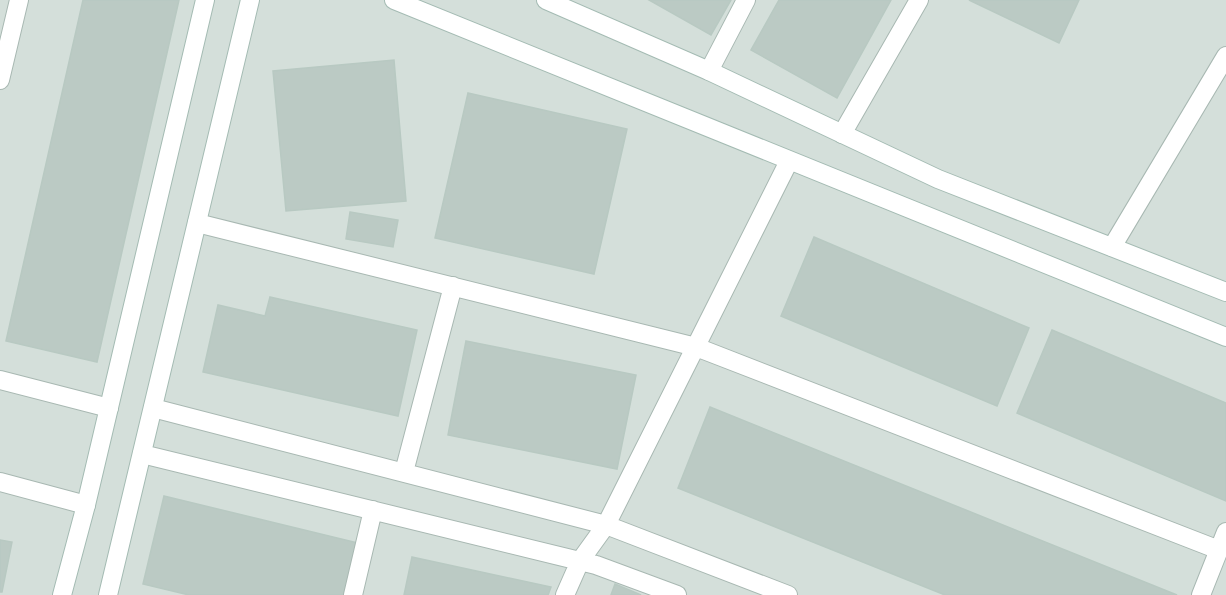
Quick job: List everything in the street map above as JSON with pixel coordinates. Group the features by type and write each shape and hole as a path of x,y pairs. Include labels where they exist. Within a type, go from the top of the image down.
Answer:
{"street":[{"path":"0,80 20,0"},
{"path":"62,595 86,505 205,0"},
{"path":"108,595 250,0"},
{"path":"394,0 1226,337"},
{"path":"546,0 709,71 938,179 1226,292"},
{"path":"709,71 746,0"},
{"path":"842,134 918,0"},
{"path":"1112,247 1226,56"},
{"path":"565,595 580,561 606,525 789,161"},
{"path":"197,223 696,347 1219,550"},
{"path":"404,472 453,286"},
{"path":"0,380 109,408"},
{"path":"153,408 606,525 788,595"},
{"path":"142,454 596,565 677,595"},
{"path":"0,482 86,505"},
{"path":"353,595 373,510"},
{"path":"1201,595 1226,532"}],"shaded area":[{"path":"0,0 1226,0 1226,595 0,595"}],"building":[{"path":"83,0 179,0 97,362 6,341"},
{"path":"649,0 731,0 711,35"},
{"path":"779,0 891,0 837,98 751,50"},
{"path":"969,0 1079,0 1059,43"},
{"path":"394,60 406,201 286,211 273,71"},
{"path":"468,93 627,129 594,274 435,238"},
{"path":"350,212 398,220 393,247 346,239"},
{"path":"814,237 1029,328 997,406 781,316"},
{"path":"270,297 417,330 398,416 203,372 218,305 265,316"},
{"path":"1052,330 1226,403 1226,501 1017,413"},
{"path":"466,341 636,375 617,469 448,435"},
{"path":"710,407 1177,595 945,595 678,488"},
{"path":"164,496 358,543 346,595 189,595 143,584"},
{"path":"0,540 12,542 2,592 0,592"},
{"path":"412,557 551,587 548,595 404,595"},
{"path":"615,584 641,595 611,595"}]}
